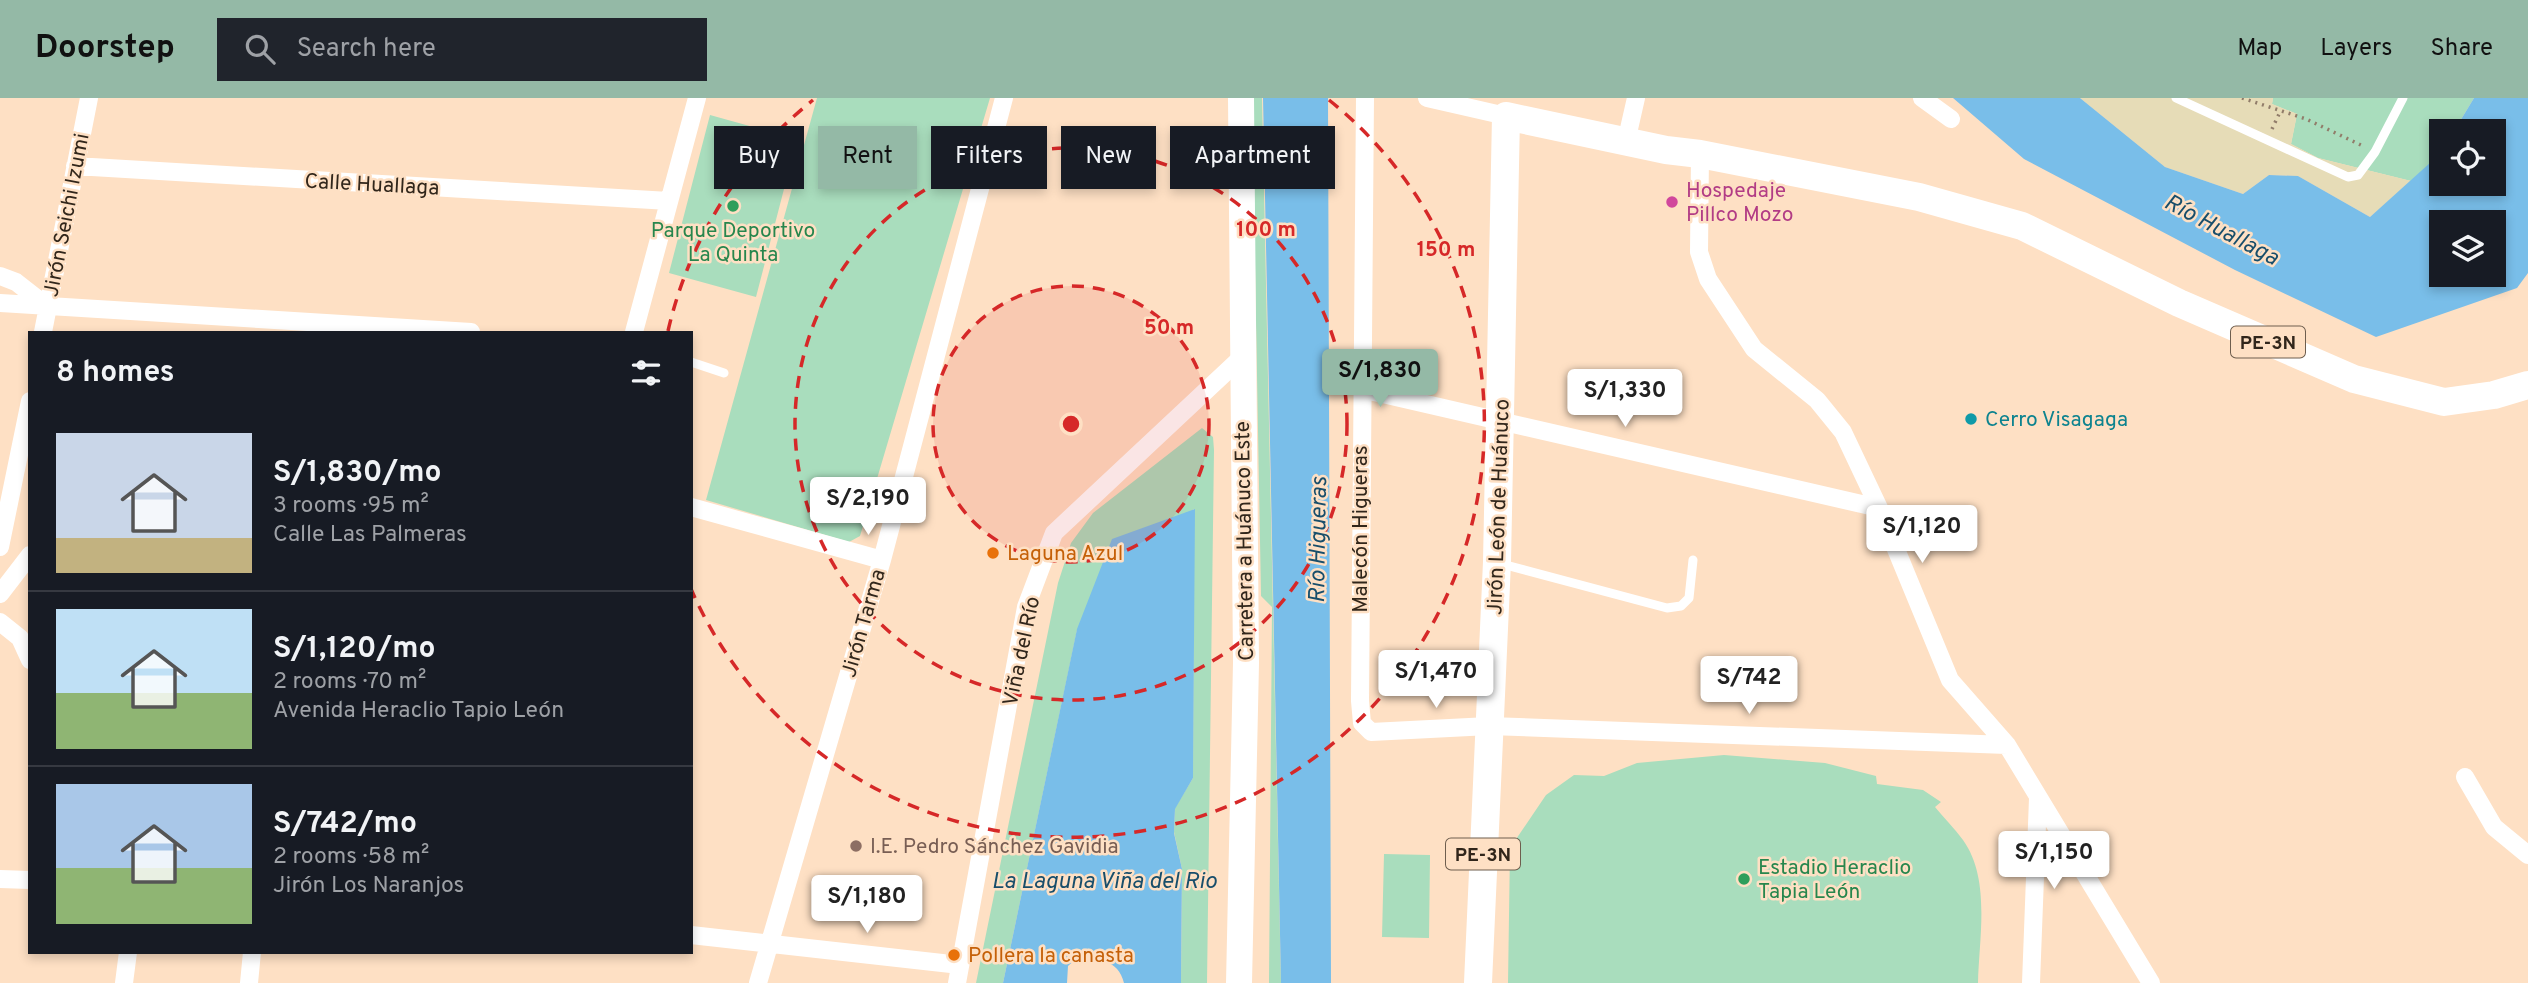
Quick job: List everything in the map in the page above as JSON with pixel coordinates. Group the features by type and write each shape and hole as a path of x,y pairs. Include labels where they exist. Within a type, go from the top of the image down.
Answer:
{"highway":[{"name":"PE-3N","path":"1492,108 1626,142 1919,197 2022,226 2179,303 2354,379 2444,402 2494,395 2528,385"},
{"name":"Jirón León de Huánuco","path":"1478,983 1501,420 1492,108"}],"main road":[{"name":"Carretera a Huánuco Este","path":"1239,983 1246,663 1241,98"}],"street":[{"name":"Jirón Seichi Izumi","path":"43,331 89,98"},
{"path":"634,331 697,98"},
{"name":"Jirón Tarma","path":"758,983 882,559 1004,98"},
{"name":"Malecón Higueras","path":"1365,98 1361,389 1362,723 1371,732 1386,733 1489,726"},
{"name":"PE-3N","path":"1427,98 1492,108"},
{"path":"1626,142 1636,98"},
{"path":"1922,98 1951,119"},
{"path":"1700,154 1699,252 1708,279 1754,349 1817,400 1843,432 1879,508 1950,680 2007,745 2151,983"},
{"name":"Calle Huallaga","path":"75,166 669,201"},
{"path":"0,276 16,282 48,307"},
{"path":"0,303 454,331"},
{"name":"Viña del Río","path":"958,974 1026,607 1054,533 1242,357"},
{"path":"1361,389 1879,508"},
{"path":"0,547 28,411"},
{"path":"693,508 882,559"},
{"path":"0,593 28,558"},
{"path":"0,622 20,638 28,656"},
{"path":"1489,726 2007,745"},
{"path":"2465,777 2494,827 2528,855"},
{"path":"2031,983 2038,797"},
{"path":"0,879 28,880"},
{"path":"695,931 958,974"},
{"path":"124,983 128,954"},
{"path":"249,983 252,954"}],"lane":[{"path":"2176,98 2348,177 2358,175 2375,152 2403,98"},
{"path":"693,363 723,373"},
{"path":"1497,562 1667,608 1681,606 1689,598 1693,559"}],"path":[{"path":"2242,98 2306,119 2375,152"},
{"path":"2267,139 2280,112"}],"green space":[{"path":"817,98 990,98 982,126 931,126 931,189 963,189 860,536 849,542 706,500 792,189 804,189 804,145"},
{"path":"1252,98 1262,98 1263,126 1253,126"},
{"path":"2273,98 2474,98 2461,119 2429,119 2429,165 2411,181 2318,158 2291,144 2297,114 2272,104"},
{"name":"Parque Deportivo La Quinta","path":"710,115 750,126 714,126 714,189 784,189 756,297 669,273"},
{"path":"1254,189 1264,189 1281,983 1269,983 1272,607 1261,596"},
{"path":"1202,428 1213,437 1214,450 1207,983 1181,983 1182,869 1174,832 1175,808 1193,778 1194,509 1077,630 1003,983 976,983 1058,583 1071,543 1093,513"},
{"name":"Estadio Heraclio Tapia León","path":"1724,755 1825,763 1876,776 1877,784 1923,790 1941,802 1935,807 1963,840 1972,855 1977,872 1981,909 1978,983 1508,983 1510,848 1546,795 1574,775 1604,776 1637,763"},
{"path":"1384,854 1430,855 1429,938 1382,937"}],"sand":[{"path":"2080,98 2273,98 2272,104 2297,114 2291,144 2318,158 2411,181 2370,217 2298,176 2269,175 2243,194 2165,167"}],"water":[{"path":"1263,98 1328,98 1328,126 1264,126"},
{"name":"Río Huallaga","path":"1953,98 2080,98 2165,167 2243,194 2269,175 2298,176 2370,217 2429,164 2429,196 2506,196 2506,119 2461,119 2474,98 2528,98 2528,273 2517,288 2376,337 2235,270 2024,159"},
{"name":"Río Higueras","path":"1265,189 1328,189 1331,983 1281,983"},
{"name":"La Laguna Viña del Rio","path":"1195,509 1193,778 1175,809 1174,833 1182,869 1181,983 1124,983 1112,965 1100,960 1077,958 1068,966 1067,983 1003,983 1077,629 1112,539"}],"place":[{"name":"Hospedaje Pillco Mozo","path":"1672,202"},
{"name":"Parque Deportivo La Quinta","path":"733,206"},
{"name":"Cerro Visagaga","path":"1971,419"},
{"name":"Laguna Azul","path":"993,553"},
{"name":"I.E. Pedro Sánchez Gavidia","path":"856,846"},
{"name":"Estadio Heraclio Tapia León","path":"1744,879"},
{"name":"Pollera la canasta","path":"954,955"}]}
